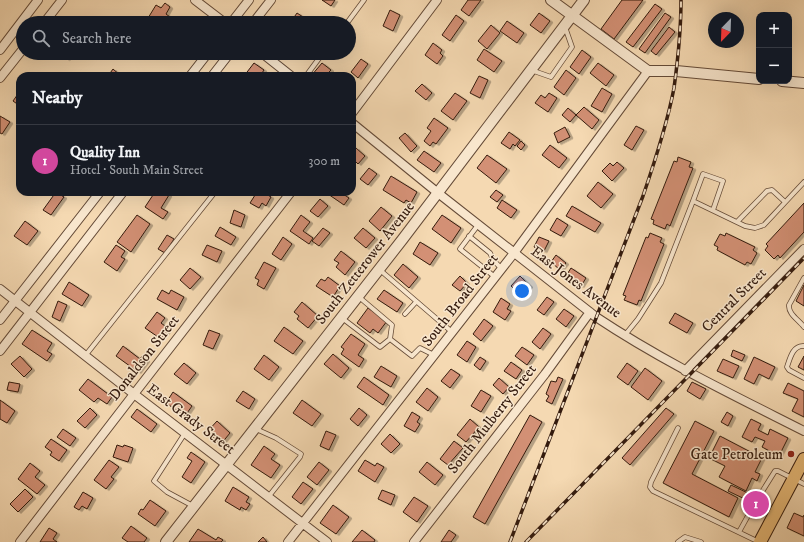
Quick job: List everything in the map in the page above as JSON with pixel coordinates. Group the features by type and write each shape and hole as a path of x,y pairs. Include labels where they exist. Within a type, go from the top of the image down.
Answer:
{"main road":[{"path":"760,542 799,482 804,460"}],"street":[{"path":"26,16 38,0"},
{"path":"49,16 62,0"},
{"path":"195,0 216,16"},
{"path":"236,16 249,0"},
{"path":"258,16 271,0"},
{"path":"356,108 437,0"},
{"path":"551,0 648,71 676,71 756,79"},
{"name":"South Zetterower Avenue","path":"166,542 438,194 571,15 584,0"},
{"path":"0,50 16,29"},
{"path":"0,78 16,58"},
{"path":"193,72 203,60"},
{"path":"215,72 225,60"},
{"path":"271,60 286,72"},
{"name":"South Broad Street","path":"288,542 502,269 648,71"},
{"path":"792,82 804,83"},
{"name":"East Jones Avenue","path":"356,126 438,194 590,312 624,335 684,370 804,431"},
{"path":"0,320 97,196"},
{"path":"0,351 120,196"},
{"name":"Donaldson Street","path":"20,542 288,196"},
{"name":"Central Street","path":"684,370 804,249"},
{"name":"East Grady Street","path":"0,289 327,542"},
{"name":"South Mulberry Street","path":"414,542 532,392 590,312"}],"lane":[{"path":"352,16 364,0"},
{"path":"531,69 551,77 572,47 564,25"},
{"path":"309,72 318,60"},
{"path":"624,335 638,319 661,283 703,174 723,181 713,210"},
{"path":"693,201 736,222 755,228 764,225 804,182"},
{"path":"736,222 767,191 772,190 785,202"},
{"path":"85,356 212,196"},
{"path":"478,225 460,249 495,277"},
{"path":"469,236 490,253 494,261 502,269"},
{"path":"379,269 452,332"},
{"path":"804,278 788,309 804,327"},
{"path":"341,317 380,347 390,339 392,325 358,296"},
{"path":"405,314 416,302"},
{"path":"390,339 412,356 420,348 434,355"},
{"path":"804,346 798,346 794,349 787,367 789,370 804,378"},
{"path":"254,428 276,438 301,454 268,496"},
{"path":"678,428 651,482 650,487 653,491 760,542"},
{"path":"185,433 154,481 167,492 193,507"},
{"path":"739,532 775,471 778,471 799,482"},
{"path":"678,542 685,537 701,542"}],"building":[{"path":"322,0 335,0 331,6"},
{"path":"468,0 481,0 469,16 461,10"},
{"path":"622,0 643,0 614,39 601,29"},
{"path":"165,3 170,7 166,14 169,16 149,16 156,5 161,8"},
{"path":"655,4 662,9 633,47 626,42"},
{"path":"390,10 400,15 393,31 383,26"},
{"path":"539,13 550,21 541,33 530,25"},
{"path":"665,13 671,17 645,53 639,49"},
{"path":"456,15 464,21 450,41 442,35"},
{"path":"507,21 524,33 517,43 500,31"},
{"path":"491,25 500,33 487,49 478,41"},
{"path":"669,27 675,32 656,55 651,51"},
{"path":"433,43 442,50 440,53 443,56 437,64 425,55"},
{"path":"484,49 502,61 494,72 477,60"},
{"path":"582,50 591,57 579,74 570,67"},
{"path":"361,59 368,64 358,78 356,76 356,72 351,72"},
{"path":"254,63 264,70 263,72 247,72"},
{"path":"322,63 331,70 329,72 314,72"},
{"path":"598,63 614,75 606,86 590,73"},
{"path":"566,70 576,78 564,95 554,87"},
{"path":"479,76 488,80 480,98 470,93"},
{"path":"422,84 432,93 426,100 415,91"},
{"path":"602,88 612,94 602,112 591,106"},
{"path":"455,93 467,101 453,120 441,111"},
{"path":"549,93 557,98 548,112 535,103 541,95 545,98"},
{"path":"584,107 599,120 592,129 576,115"},
{"path":"568,108 576,115 570,122 562,115"},
{"path":"0,116 10,122 2,134 0,133"},
{"path":"434,118 448,128 436,144 433,142 430,146 424,141 431,131 427,128"},
{"path":"636,126 644,130 632,150 624,145"},
{"path":"565,127 570,137 558,143 554,133"},
{"path":"509,132 520,140 515,146 513,144 510,149 501,143"},
{"path":"405,133 417,146 411,152 399,138"},
{"path":"521,141 525,145 521,150 517,146"},
{"path":"550,145 567,158 559,168 542,155"},
{"path":"356,148 365,156 358,164 356,162"},
{"path":"424,151 441,163 434,172 417,160"},
{"path":"487,155 507,169 496,183 477,168"},
{"path":"678,157 691,162 689,167 693,168 670,226 667,224 665,229 653,224 654,220 651,219 674,161 677,162"},
{"path":"617,162 624,168 612,181 602,171 610,163 613,166"},
{"path":"369,168 377,174 368,185 360,179"},
{"path":"391,176 417,192 411,203 406,200 404,203 383,190"},
{"path":"598,182 613,194 601,208 587,196"},
{"path":"496,190 503,195 497,202 490,197"},
{"path":"53,196 64,197 51,215 43,210"},
{"path":"152,196 168,196 161,208 168,212 163,219 145,207"},
{"path":"254,196 271,197 266,206 262,203 259,208 250,203"},
{"path":"331,196 346,196 349,198 344,205"},
{"path":"320,199 328,206 318,217 310,211"},
{"path":"502,200 517,210 511,218 497,208"},
{"path":"804,203 804,232 780,258 778,255 774,259 765,250 768,246 766,244"},
{"path":"572,206 601,223 595,232 566,216"},
{"path":"381,207 392,216 380,231 369,221"},
{"path":"234,210 245,215 241,227 230,223"},
{"path":"137,215 150,224 131,252 117,242"},
{"path":"301,215 310,222 303,231 313,238 309,244 290,231"},
{"path":"442,215 461,228 451,243 432,229"},
{"path":"557,218 568,225 561,236 550,230"},
{"path":"25,221 38,231 27,245 14,236"},
{"path":"220,227 236,237 231,245 215,236"},
{"path":"323,228 330,233 319,246 312,241"},
{"path":"363,228 375,238 366,248 354,238"},
{"path":"650,233 662,238 660,242 664,244 641,301 639,300 637,305 624,300 626,296 623,295 646,237 648,238"},
{"path":"726,233 755,247 753,250 757,253 751,264 747,262 745,265 717,250 718,247 714,245 720,234 725,236"},
{"path":"167,235 174,239 165,253 158,249"},
{"path":"283,237 292,244 281,260 272,254"},
{"path":"539,237 549,241 544,251 534,247"},
{"path":"420,242 438,253 430,265 413,254"},
{"path":"116,245 125,251 121,257 125,259 117,271 104,262"},
{"path":"207,245 222,251 217,262 202,255"},
{"path":"341,251 355,262 345,275 336,267 339,263 334,260"},
{"path":"556,255 566,263 560,270 551,262"},
{"path":"264,262 276,268 264,289 257,285 259,280 255,278"},
{"path":"403,264 418,277 409,288 394,275"},
{"path":"190,268 201,277 190,289 180,280"},
{"path":"571,268 586,278 581,286 566,276"},
{"path":"460,276 467,283 460,291 452,285"},
{"path":"520,276 530,286 520,295 511,286"},
{"path":"328,277 340,286 333,297 316,286 321,279 325,281"},
{"path":"69,282 89,295 82,306 62,294"},
{"path":"804,285 804,306 796,301"},
{"path":"162,290 169,294 171,290 184,297 177,310 157,299"},
{"path":"384,290 403,303 397,312 377,299"},
{"path":"547,297 554,302 544,315 537,310"},
{"path":"501,298 510,304 507,309 511,311 505,320 493,312"},
{"path":"58,301 67,305 60,321 52,317"},
{"path":"302,302 318,316 308,328 297,319 299,316 294,312"},
{"path":"368,308 387,321 378,333 373,329 370,333 357,323"},
{"path":"564,309 574,316 566,327 556,319"},
{"path":"157,312 165,318 161,323 169,329 161,339 145,328"},
{"path":"675,313 693,323 687,333 669,323"},
{"path":"484,319 493,326 481,341 473,334"},
{"path":"284,327 303,341 293,354 274,341"},
{"path":"543,328 551,334 540,349 532,342"},
{"path":"32,330 52,343 47,351 52,354 47,361 22,344"},
{"path":"209,330 220,334 213,349 203,345"},
{"path":"351,334 365,344 358,355 364,359 359,367 341,354 344,349 341,347"},
{"path":"467,341 476,347 467,362 457,355"},
{"path":"123,346 140,359 142,356 147,360 138,372 116,356"},
{"path":"522,347 534,355 527,365 515,356"},
{"path":"733,350 745,355 742,361 731,356"},
{"path":"333,354 349,368 341,378 324,364"},
{"path":"264,355 279,367 269,380 254,369"},
{"path":"20,356 32,369 24,377 11,364"},
{"path":"804,356 804,370 798,367"},
{"path":"480,357 486,361 480,370 474,365"},
{"path":"754,357 775,367 769,379 759,374 754,384 744,379"},
{"path":"723,359 739,366 733,378 717,371"},
{"path":"511,362 522,370 516,379 504,371"},
{"path":"184,363 196,373 187,384 174,374"},
{"path":"627,363 638,371 628,385 617,377"},
{"path":"381,366 397,376 391,387 374,377"},
{"path":"645,368 662,381 648,400 631,387"},
{"path":"451,369 460,375 450,388 441,381"},
{"path":"364,377 389,395 383,405 357,387"},
{"path":"558,377 563,379 552,404 546,401 549,396 546,394 551,381 556,382"},
{"path":"499,378 509,387 503,394 493,385"},
{"path":"88,379 112,397 107,404 98,398 94,402 79,390"},
{"path":"9,382 20,384 18,392 7,390"},
{"path":"692,382 706,389 700,399 687,391"},
{"path":"788,383 804,391 804,417 792,411 798,399 783,393"},
{"path":"427,388 438,397 428,411 416,402"},
{"path":"481,390 491,396 481,412 471,406"},
{"path":"243,391 255,399 249,409 236,401"},
{"path":"173,392 192,406 185,416 166,403"},
{"path":"0,400 15,411 7,423 0,419"},
{"path":"302,400 321,414 312,426 293,413"},
{"path":"90,408 97,415 85,428 77,421"},
{"path":"359,408 367,415 358,426 350,419"},
{"path":"666,408 674,414 630,465 622,458"},
{"path":"137,409 157,424 151,432 131,417"},
{"path":"412,412 420,417 417,422 420,424 415,432 404,426"},
{"path":"727,412 733,416 728,426 721,422"},
{"path":"530,415 542,422 485,524 473,517"},
{"path":"470,419 479,427 466,442 457,435"},
{"path":"751,419 761,424 758,430 768,435 770,429 788,438 779,456 762,447 765,441 755,437 752,442 742,437"},
{"path":"217,421 230,433 221,444 207,432"},
{"path":"695,421 714,431 692,474 738,498 729,517 663,483"},
{"path":"63,429 76,438 70,446 57,437"},
{"path":"326,431 336,435 329,450 320,446"},
{"path":"390,434 400,444 391,453 381,444"},
{"path":"720,436 762,458 755,472 760,474 757,481 752,478 746,491 719,477 725,466 709,458"},
{"path":"51,439 67,450 59,461 50,455 52,452 45,447"},
{"path":"454,441 463,448 448,465 440,459"},
{"path":"117,445 123,447 124,445 133,448 128,462 113,457"},
{"path":"264,446 275,454 271,459 280,465 271,478 251,465"},
{"path":"191,452 205,462 191,483 182,477 192,461 187,458"},
{"path":"109,460 119,467 111,477 114,479 106,489 94,480"},
{"path":"365,460 375,466 377,463 384,467 375,482 358,471"},
{"path":"319,462 329,470 317,485 307,477"},
{"path":"427,462 443,475 435,485 419,472"},
{"path":"30,463 40,471 35,477 45,485 37,494 18,479"},
{"path":"303,482 313,489 301,504 292,497"},
{"path":"731,485 754,496 751,502 728,491"},
{"path":"233,487 249,497 246,502 250,504 246,510 241,507 240,510 225,501"},
{"path":"25,489 33,497 18,512 10,504"},
{"path":"382,490 395,495 391,505 378,499"},
{"path":"83,492 93,498 87,509 82,506 79,510 74,507"},
{"path":"414,497 428,506 417,522 403,512"},
{"path":"150,500 166,511 155,526 138,514"},
{"path":"333,505 349,517 336,534 320,523"},
{"path":"794,513 803,517 804,515 804,536 787,528"},
{"path":"131,526 147,538 144,542 128,542 122,538"},
{"path":"49,528 57,533 53,539 57,542 40,542"},
{"path":"198,529 216,540 218,537 223,540 221,542 189,542"},
{"path":"362,530 375,540 374,542 352,542"},
{"path":"449,530 456,535 451,542 441,542"},
{"path":"263,537 267,542 258,542"}],"railway":[{"path":"510,542 643,196 656,156 668,116 674,88 679,44 681,0"},
{"path":"526,542 804,258"}],"place":[{"name":"Gate Petroleum","path":"791,454"},
{"name":"Quality Inn","path":"756,504"}]}
